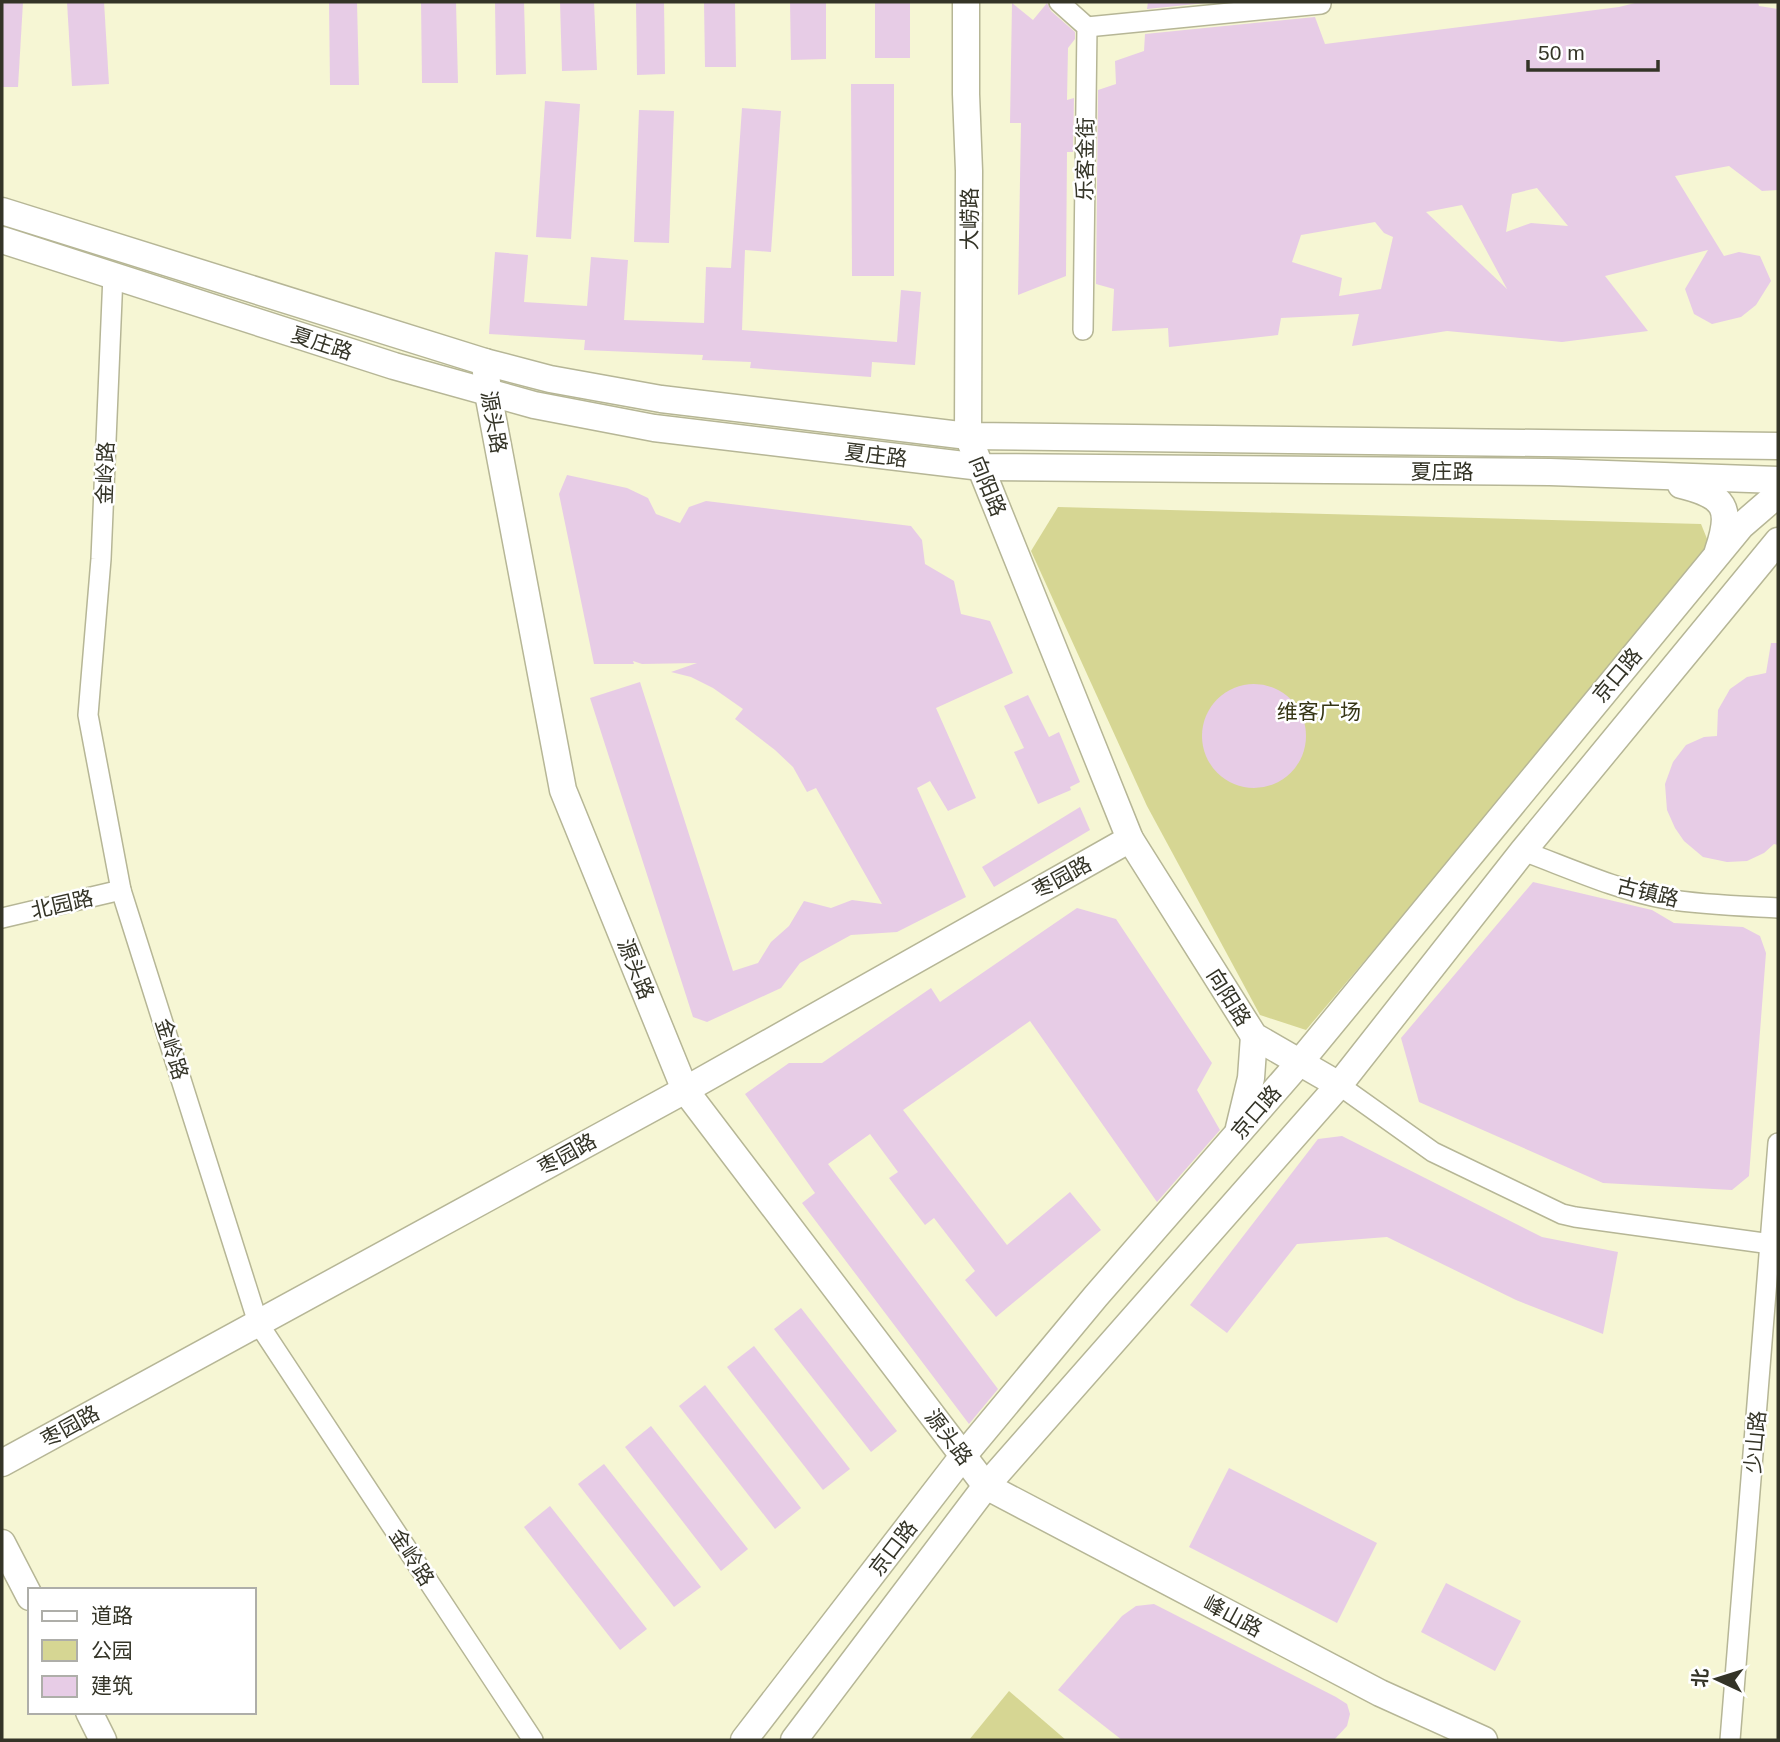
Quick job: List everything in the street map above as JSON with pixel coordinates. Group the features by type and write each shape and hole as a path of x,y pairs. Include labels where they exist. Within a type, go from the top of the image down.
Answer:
{"main road":[{"name":"大崂路","path":"966,2 969,171 968,436"},
{"name":"夏庄路","path":"2,211 485,362 550,379 661,400 968,436 1778,446"},
{"name":"夏庄路","path":"2,240 394,366 534,405 654,428 981,467 1522,472 1778,480"},
{"name":"源头路","path":"485,362 488,393 563,790 685,1090 986,1486"},
{"name":"向阳路","path":"968,436 1130,839 1254,1036 1339,1085"},
{"path":"1653,476 1707,492 1717,498 1724,512 1725,529 1716,556"},
{"name":"京口路","path":"744,1740 963,1456 1096,1296 1300,1062 1741,526 1778,494"},
{"name":"京口路","path":"794,1740 986,1486 1339,1085 1523,851 1778,541"},
{"name":"枣园路","path":"2,1463 685,1090 1130,839"},
{"path":"1238,1133 1251,1078 1254,1036"},
{"name":"峰山路","path":"986,1486 1380,1693 1484,1740"},
{"path":"2,1543 28,1593"},
{"path":"90,1714 103,1740"}],"street":[{"path":"1059,2 1087,27 1321,4"},
{"name":"乐客金街","path":"1083,330 1087,27"},
{"name":"金岭路","path":"113,275 101,559 88,715 121,890 258,1323 533,1740"},
{"name":"古镇路","path":"1523,851 1663,899 1709,905 1778,908"},
{"name":"北园路","path":"2,918 121,890"},
{"name":"向阳路","path":"1339,1085 1433,1152 1562,1214 1775,1243"},
{"name":"少山路","path":"1730,1740 1775,1243 1778,1143"}],"green space":[{"name":"维客广场","path":"1058,507 1701,524 1712,551 1306,1030 1260,1015 1147,806 1031,551"},
{"path":"1009,1691 1066,1740 969,1740"}],"building":[{"path":"2,2 23,2 18,87 2,87"},
{"path":"67,2 104,2 109,84 72,86"},
{"path":"329,2 357,2 359,85 330,85"},
{"path":"421,2 456,2 458,83 422,83"},
{"path":"495,2 524,2 526,74 496,75"},
{"path":"560,2 594,2 597,70 562,71"},
{"path":"636,2 664,2 665,74 637,75"},
{"path":"704,2 735,2 736,67 705,67"},
{"path":"790,2 826,2 826,59 791,60"},
{"path":"875,2 910,2 910,58 875,58"},
{"path":"1148,2 1215,2 1147,9"},
{"path":"1639,2 1758,2 1759,6 1778,9 1778,190 1762,191 1729,166 1675,176 1724,256 1739,252 1760,256 1771,281 1756,305 1741,317 1712,324 1694,314 1685,289 1708,250 1605,276 1648,331 1562,342 1447,331 1352,346 1359,314 1281,318 1278,335 1169,347 1168,328 1112,331 1114,289 1096,284 1098,90 1116,84 1115,61 1144,51 1145,34 1315,17 1325,44 1619,7","holes":["1537,188 1568,226 1531,223 1506,232 1512,194","1462,205 1507,289 1426,212","1375,222 1384,233 1393,237 1381,289 1339,296 1342,278 1292,262 1301,235"]},
{"path":"1012,3 1033,20 1047,3 1051,11 1075,32 1075,39 1068,48 1067,100 1074,98 1073,152 1067,152 1066,276 1018,295 1021,123 1010,123"},
{"path":"851,84 894,84 894,276 852,276"},
{"path":"545,101 580,104 571,239 536,237"},
{"path":"742,108 781,111 771,252 745,250 742,330 897,342 901,290 921,292 915,365 872,362 871,377 750,368 751,362 702,360 703,355 584,350 585,340 489,334 495,252 528,255 524,302 587,306 591,257 628,260 624,320 704,323 706,267 731,268"},
{"path":"639,110 674,111 669,243 634,242"},
{"path":"567,475 627,488 648,498 656,514 680,523 689,507 706,501 911,526 922,540 925,564 954,581 961,614 990,621 1013,673 936,708 976,798 948,811 930,781 917,788 966,897 897,932 851,935 800,963 781,988 707,1022 693,1017 590,698 640,682 733,971 758,963 771,942 789,926 804,901 831,908 852,900 882,904 816,788 807,792 793,767 735,719 743,709 713,688 691,677 671,672 697,663 642,664 633,661 634,664 594,664 559,494"},
{"path":"1771,643 1778,643 1778,845 1774,844 1764,853 1747,861 1727,862 1703,857 1684,841 1675,828 1667,810 1665,784 1673,762 1686,745 1704,737 1717,736 1718,710 1730,689 1747,677 1766,673"},
{"path":"1254,684 1274,688 1291,699 1302,716 1306,736 1302,756 1291,773 1274,784 1254,788 1234,784 1217,773 1206,756 1202,736 1206,716 1217,699 1234,688"},
{"path":"1028,695 1049,737 1059,732 1080,782 1070,787 1071,790 1038,804 1014,752 1024,748 1004,706"},
{"path":"1080,807 1090,830 994,887 982,867"},
{"path":"1533,882 1652,910 1674,923 1743,927 1760,936 1766,953 1749,1176 1732,1190 1603,1183 1419,1102 1401,1038"},
{"path":"1077,908 1116,919 1212,1063 1197,1090 1220,1130 1157,1202 1030,1021 903,1110 1007,1245 1070,1192 1101,1230 996,1317 965,1280 975,1271 934,1218 925,1225 889,1178 898,1172 870,1134 828,1164 998,1389 969,1424 802,1203 815,1193 745,1094 789,1063 822,1063 931,988 940,1002"},
{"path":"1342,1136 1542,1237 1618,1252 1603,1334 1516,1300 1387,1237 1297,1244 1227,1333 1190,1305 1318,1139"},
{"path":"801,1308 897,1431 871,1452 774,1329"},
{"path":"754,1346 850,1469 823,1490 727,1367"},
{"path":"705,1385 801,1508 775,1529 679,1406"},
{"path":"651,1426 748,1549 721,1571 625,1447"},
{"path":"604,1464 701,1587 674,1607 578,1484"},
{"path":"1229,1468 1377,1543 1337,1623 1189,1547"},
{"path":"550,1506 647,1629 620,1650 524,1527"},
{"path":"1446,1583 1521,1621 1495,1671 1421,1632"},
{"path":"1154,1604 1336,1697 1347,1704 1350,1714 1347,1726 1334,1740 1122,1740 1058,1690 1122,1616 1136,1606"}]}
